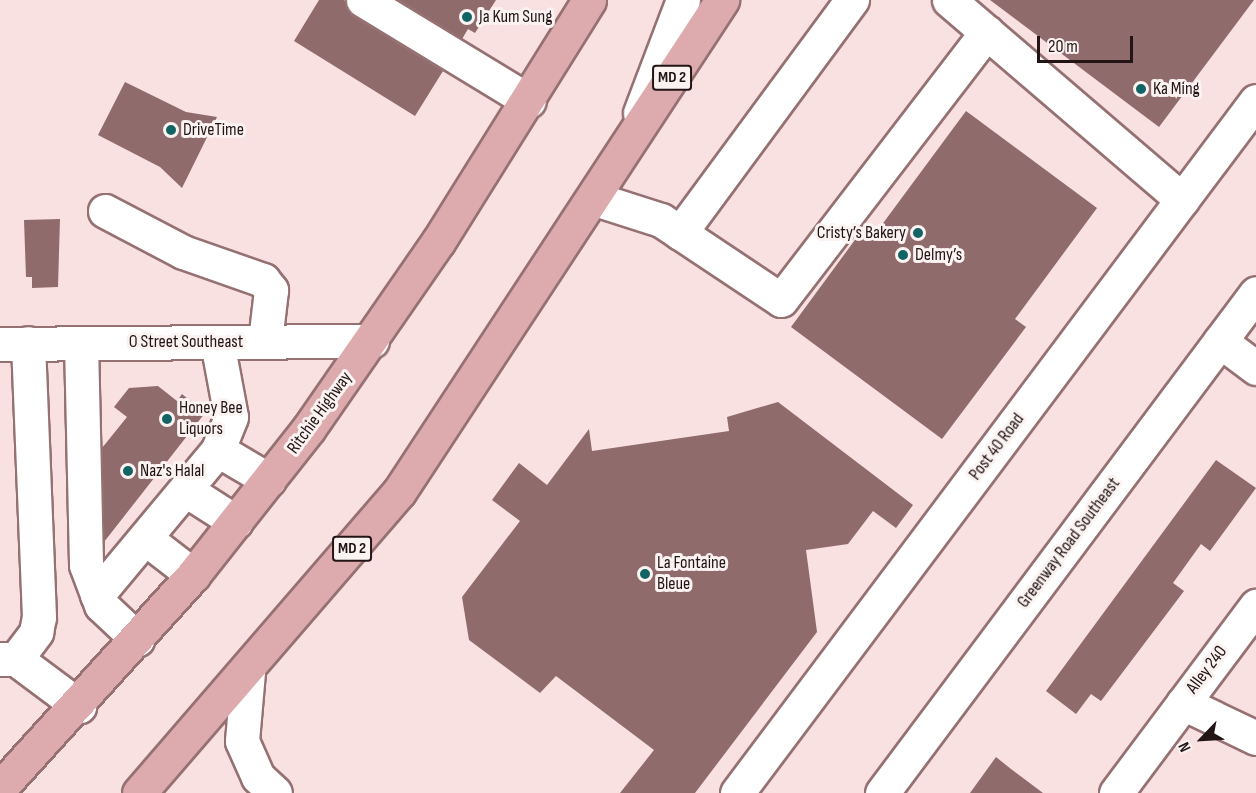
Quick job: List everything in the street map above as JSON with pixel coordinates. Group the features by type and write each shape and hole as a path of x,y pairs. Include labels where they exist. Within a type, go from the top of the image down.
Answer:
{"main road":[{"name":"Ritchie Highway","path":"0,788 79,706 193,575 270,480 372,341 529,100 588,0"},
{"name":"MD 2","path":"139,793 248,672 399,492 595,199 722,0"},
{"path":"0,776 46,741"}],"street":[{"path":"363,0 529,100"},
{"path":"623,156 683,0"},
{"path":"680,233 852,0"},
{"path":"958,3 987,32 1182,200"},
{"path":"595,199 662,220 781,300 987,32"},
{"name":"Post 40 Road","path":"737,793 1256,101"},
{"path":"105,211 183,252 263,280 271,290 265,341"},
{"name":"Greenway Road Southeast","path":"882,793 1256,293"},
{"name":"O Street Southeast","path":"14,343 372,341"},
{"path":"1220,341 1256,368"},
{"path":"97,595 218,450 231,417 217,342"},
{"path":"14,343 39,616 36,632 8,659 79,706"},
{"path":"81,343 86,565 97,595 137,639"},
{"path":"218,450 270,480"},
{"path":"186,490 236,522"},
{"path":"145,538 193,575"},
{"name":"Alley 240","path":"1116,793 1256,606"},
{"path":"248,672 242,741 258,777 275,793"},
{"path":"1183,702 1256,738"}],"building":[{"path":"319,0 344,0 353,16 443,71 415,116 294,41"},
{"name":"Ja Kum Sung","path":"399,0 496,0 475,33 468,29 462,39"},
{"path":"990,0 1254,0 1159,127"},
{"name":"DriveTime","path":"125,82 186,112 217,117 182,188 160,167 98,135"},
{"path":"966,111 1097,208 1015,319 1026,327 942,439 791,327 860,233 878,230"},
{"path":"60,219 58,287 32,288 32,277 26,277 24,220"},
{"name":"Naz's Halal","path":"158,386 177,401 182,394 205,413 104,542 102,448 127,417 114,407 129,388"},
{"name":"La Fontaine Bleue","path":"778,402 913,505 896,528 873,511 848,544 806,550 817,632 695,793 620,793 654,750 556,676 540,693 469,640 462,597 520,521 492,500 519,463 547,485 589,429 592,451 729,431 727,417"},
{"path":"1216,460 1256,488 1210,551 1201,544 1173,583 1184,591 1101,701 1091,694 1076,714 1046,691"},
{"path":"996,757 1011,769 1043,793 970,793"}],"place":[{"name":"Ja Kum Sung","path":"467,17"},
{"name":"Ka Ming","path":"1141,89"},
{"name":"DriveTime","path":"171,130"},
{"name":"Cristy’s Bakery","path":"918,233"},
{"name":"Delmy’s","path":"903,255"},
{"name":"Honey Bee Liquors","path":"167,419"},
{"name":"Naz's Halal","path":"128,471"},
{"name":"La Fontaine Bleue","path":"645,574"}]}
